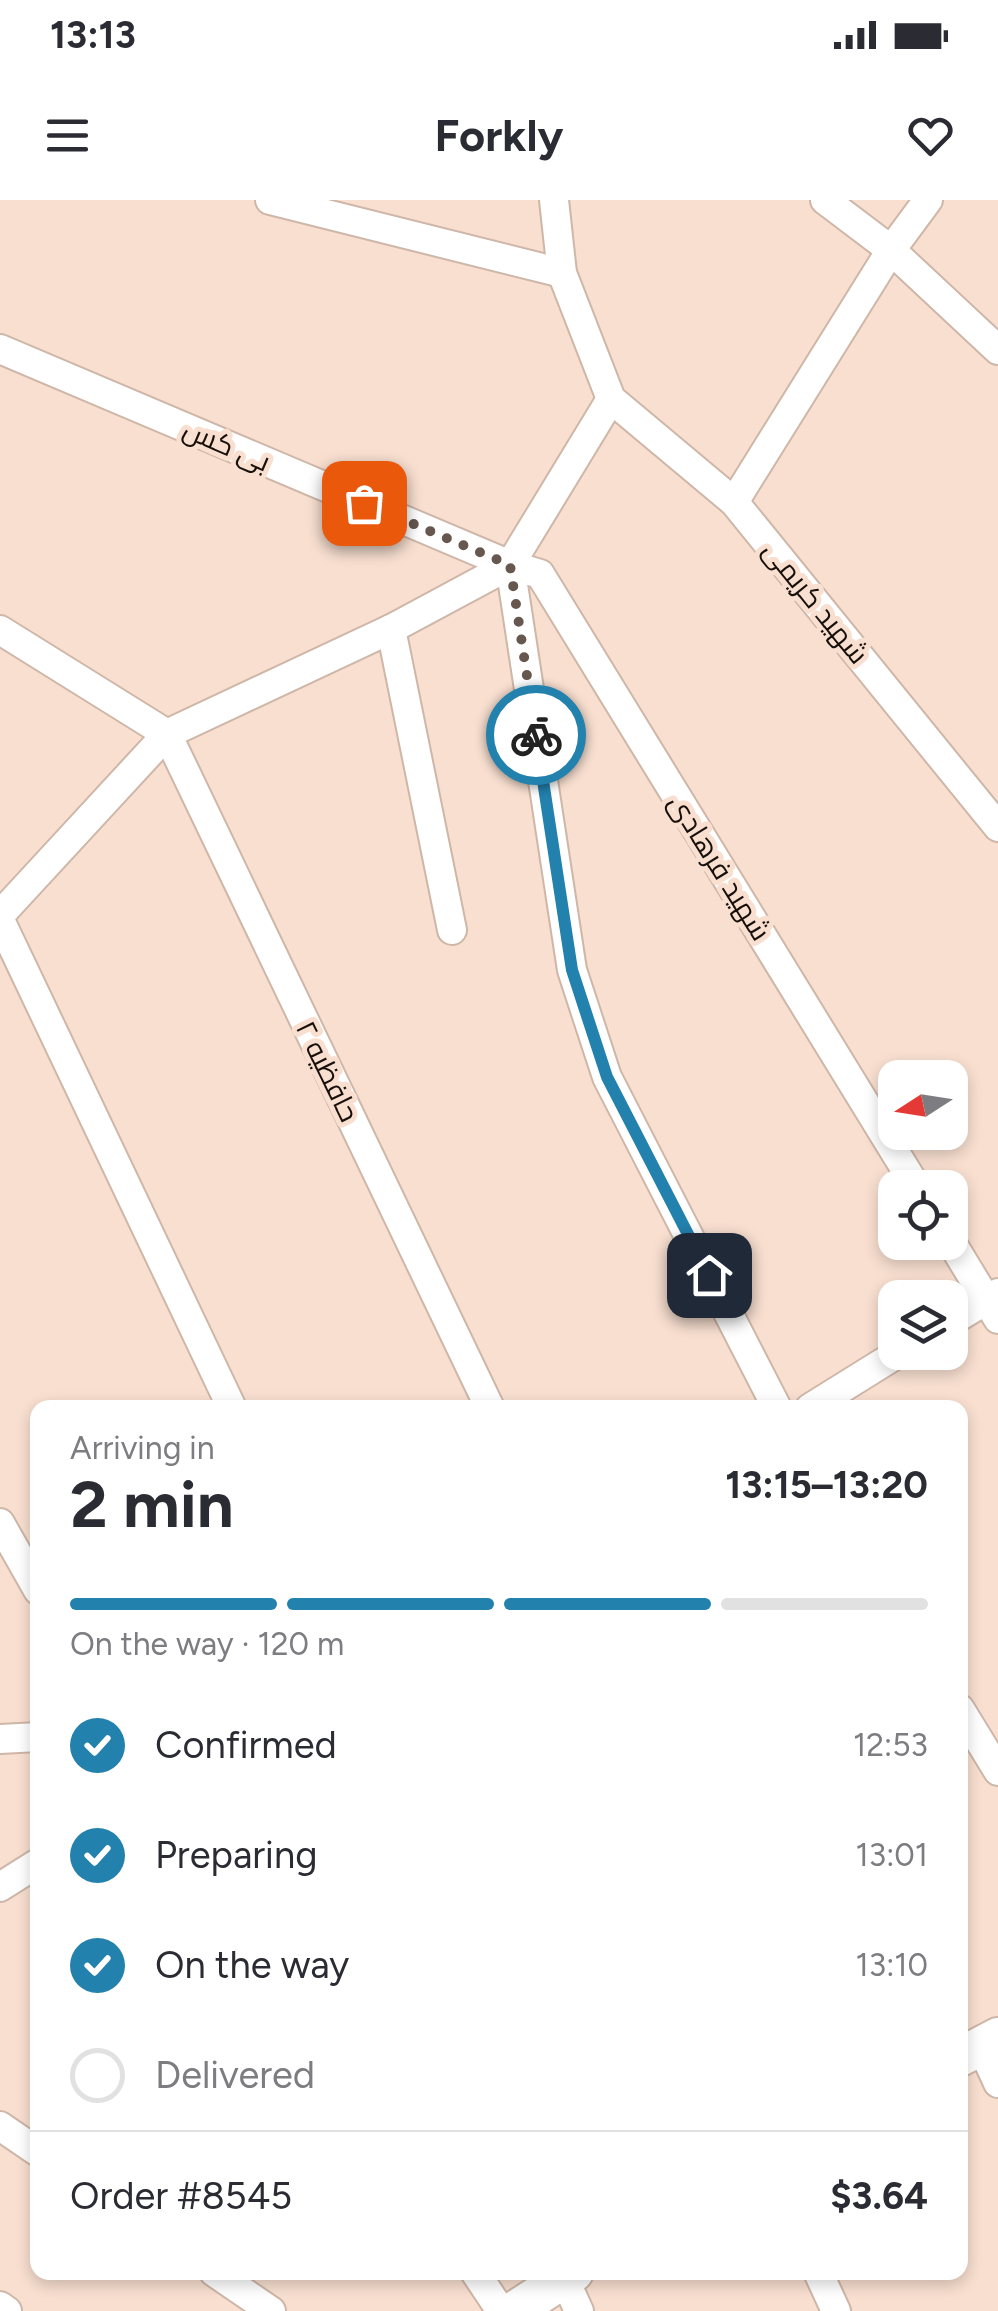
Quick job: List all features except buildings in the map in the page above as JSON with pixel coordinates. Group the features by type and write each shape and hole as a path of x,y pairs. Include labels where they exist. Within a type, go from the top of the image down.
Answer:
{"main road":[{"path":"514,2311 572,2287"}],"street":[{"path":"270,200 562,273"},
{"path":"228,1400 0,918 167,734 392,629 510,565 612,398 562,273 554,200"},
{"path":"825,200 891,250 998,350"},
{"path":"734,502 891,250 928,200"},
{"name":"بی کس","path":"0,348 510,565"},
{"name":"شهید کریمی","path":"612,398 734,502 998,827"},
{"path":"510,565 540,574 532,529"},
{"path":"510,565 572,970 607,1077 773,1400"},
{"name":"شهید فرهادی","path":"540,574 907,1170"},
{"path":"392,629 452,930"},
{"path":"0,630 167,734"},
{"name":"حافظیه ۲","path":"167,734 486,1400"},
{"path":"964,1260 994,1304 968,1315"},
{"path":"823,1400 878,1366"},
{"path":"0,1523 30,1576"},
{"path":"968,1722 998,1772"},
{"path":"0,1739 30,1737"},
{"path":"0,1888 30,1868"},
{"path":"980,2046 998,2082"},
{"path":"0,2126 30,2147"},
{"path":"226,2280 271,2311"},
{"path":"481,2280 502,2311"},
{"path":"822,2280 836,2311"},
{"path":"0,2306 7,2311"}],"way so far":[{"path":"364,503 510,565 536,735"}],"route":[{"path":"536,735 572,970 607,1077 709,1275"}]}
